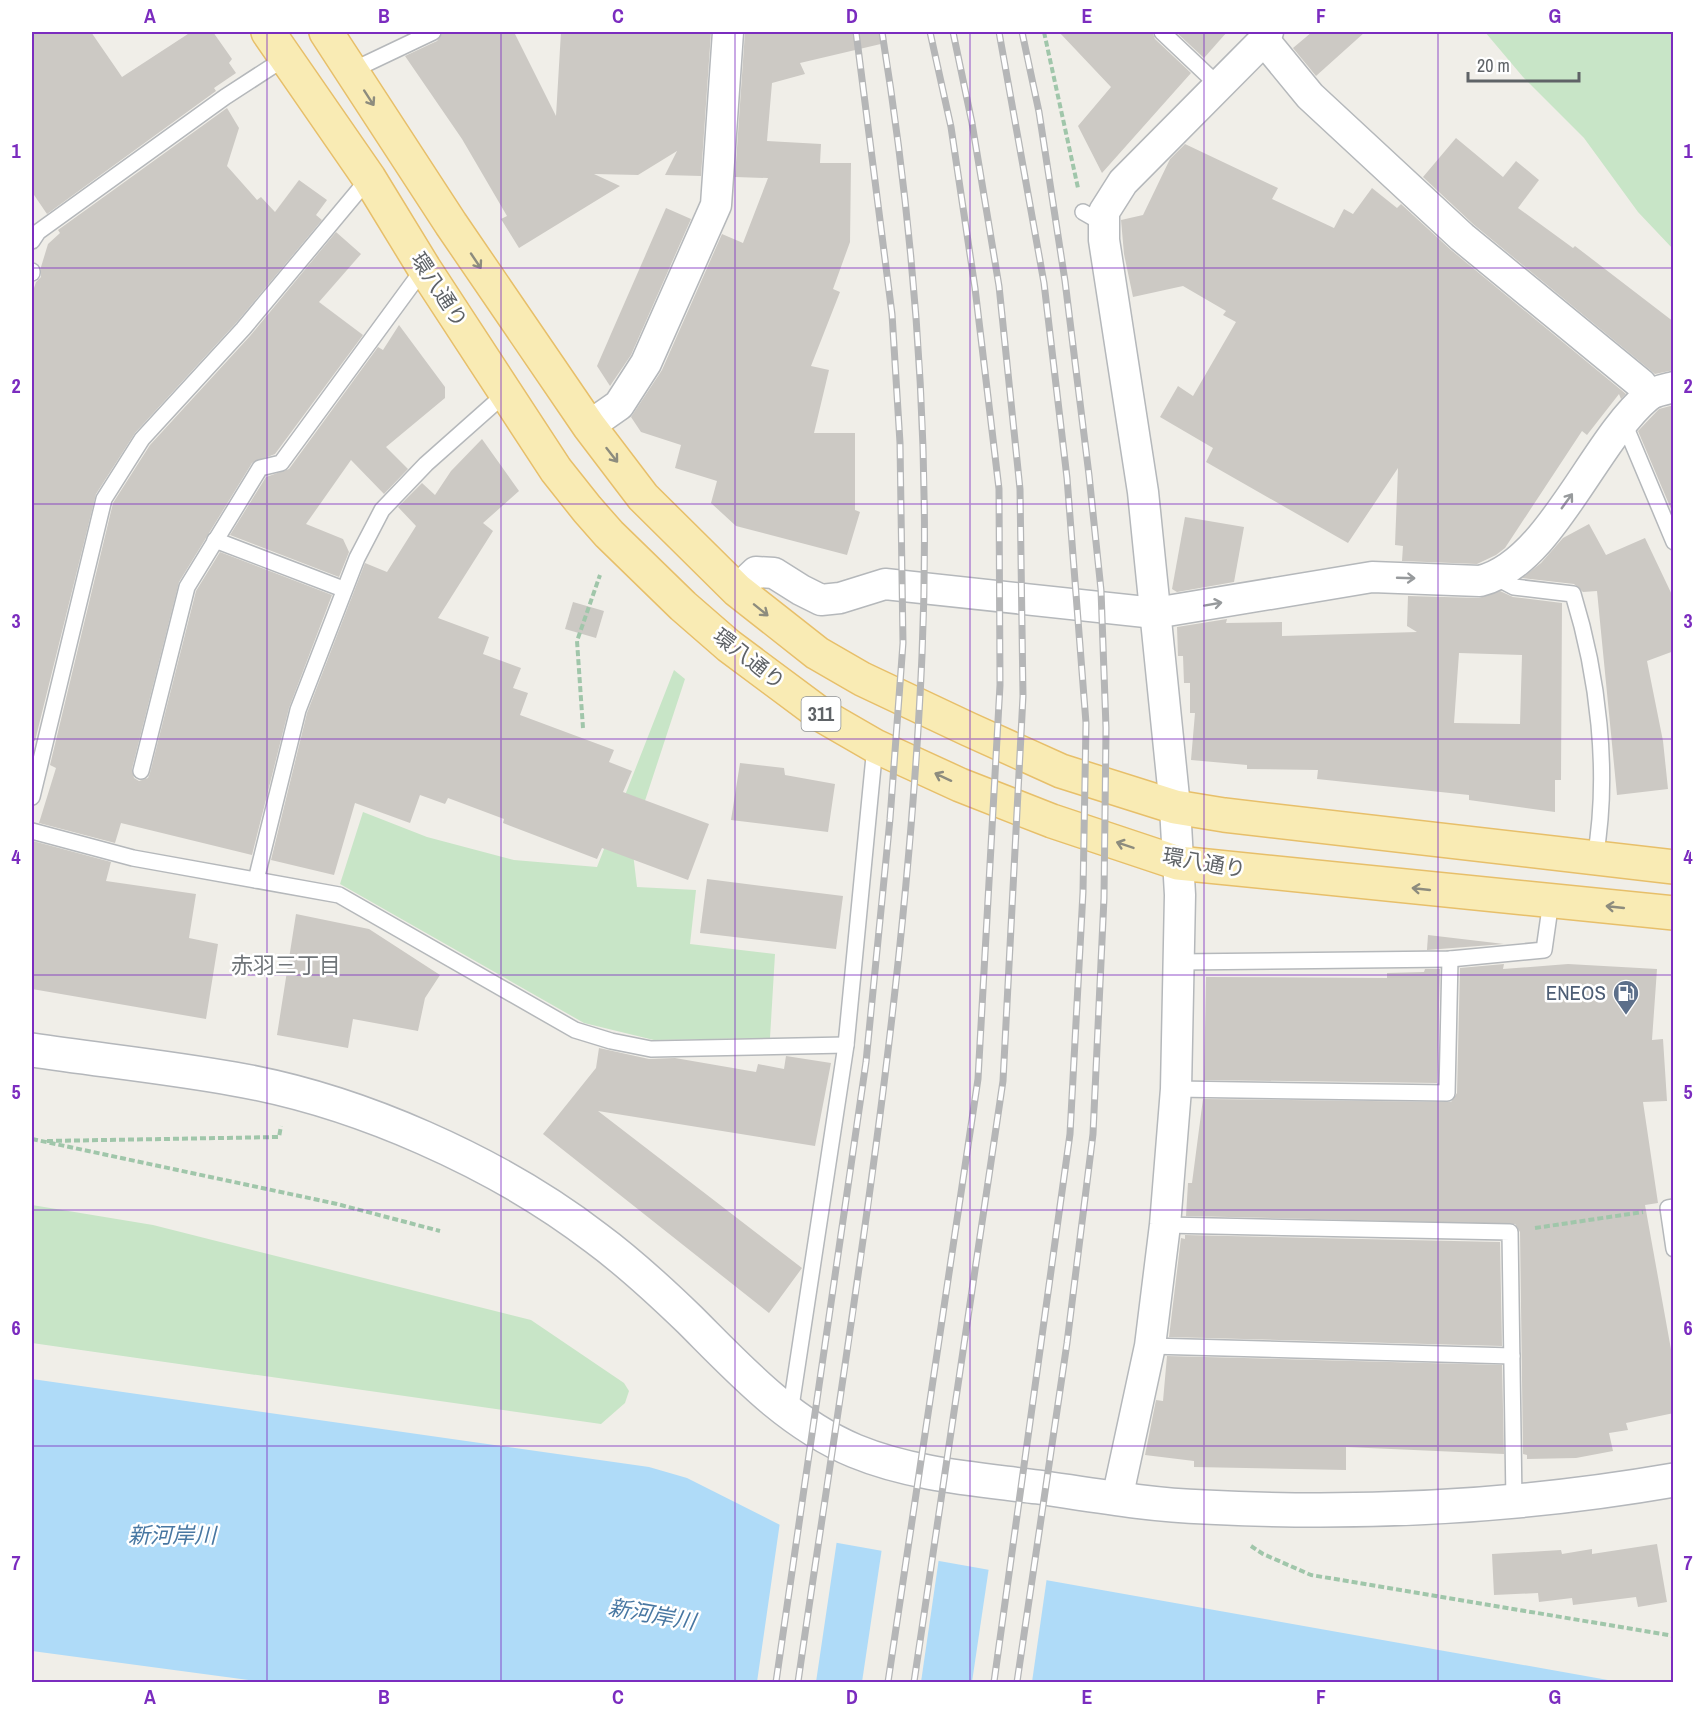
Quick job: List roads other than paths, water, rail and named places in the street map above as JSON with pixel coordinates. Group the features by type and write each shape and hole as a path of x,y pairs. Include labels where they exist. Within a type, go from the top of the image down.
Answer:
{"main road":[{"name":"311","path":"326,32 589,426 643,496 737,590 817,653 862,679 1060,771 1175,807 1674,867"},
{"name":"環八通り","path":"277,45 369,178 424,268 556,470 587,509 609,534 683,606 729,646 824,716 875,746 960,785 1052,821 1178,863 1674,913"}],"street":[{"path":"589,426 620,405 646,363 716,205 728,32"},
{"path":"737,590 756,572 774,573 821,600 840,598 885,584 1155,613 1372,577 1480,581 1495,577 1509,567 1540,537 1624,423 1661,391 1641,384 1445,221 1310,96 1266,36 1123,182 1104,212 1094,218 1104,240 1143,492 1155,613 1175,807 1178,863 1179,962 1176,1089 1165,1225 1150,1346 1117,1498"},
{"path":"32,1050 236,1079 299,1094 361,1114 486,1167 543,1201 603,1243 645,1277 754,1385 790,1413 822,1435 856,1451 891,1463 926,1472 1202,1507 1359,1511 1514,1502 1610,1491 1674,1480"}],"lane":[{"path":"351,71 433,32"},
{"path":"1162,32 1219,86"},
{"path":"32,242 39,232 57,218 225,97 277,45"},
{"path":"32,797 104,499 142,439 243,329 369,178"},
{"path":"141,771 187,587 260,468 282,463 424,268"},
{"path":"256,880 298,710 343,589 382,510 426,464 506,393"},
{"path":"1624,423 1674,542"},
{"path":"215,540 343,589"},
{"path":"1495,577 1514,587 1573,594 1588,642 1600,748 1601,812 1594,858"},
{"path":"790,1413 846,1045 875,746"},
{"path":"32,831 133,858 339,895 575,1030 611,1041 651,1049 846,1045"},
{"path":"1179,962 1450,959 1544,950 1551,901"},
{"path":"1176,1089 1447,1093 1450,959"},
{"path":"1671,1208 1674,1249"},
{"path":"1165,1225 1510,1232 1514,1502"},
{"path":"1150,1346 1512,1356"}],"water":[{"name":"新河岸川","path":"32,1379 649,1467 687,1478 804,1537 1619,1682 263,1682 32,1651"}],"railway":[{"path":"776,1682 866,1062 890,819 903,643 900,443 892,314 856,32"},
{"path":"798,1682 855,1299 889,1042 903,913 922,655 924,499 918,342 912,264 894,109 882,32"},
{"path":"888,1682 978,1079 1000,685 999,489 975,288 951,127 930,32"},
{"path":"914,1682 1003,1081 1023,696 1020,489 999,286 972,123 953,32"},
{"path":"994,1682 1070,1134 1083,892 1086,723 1067,478 1044,283 999,32"},
{"path":"1017,1682 1067,1343 1093,1134 1104,898 1106,728 1101,590 1089,475 1065,281 1039,112 1022,32"}],"place":[{"name":"ENEOS","path":"1626,1016"}],"district":[{"name":"赤羽三丁目","path":"286,965"}]}
